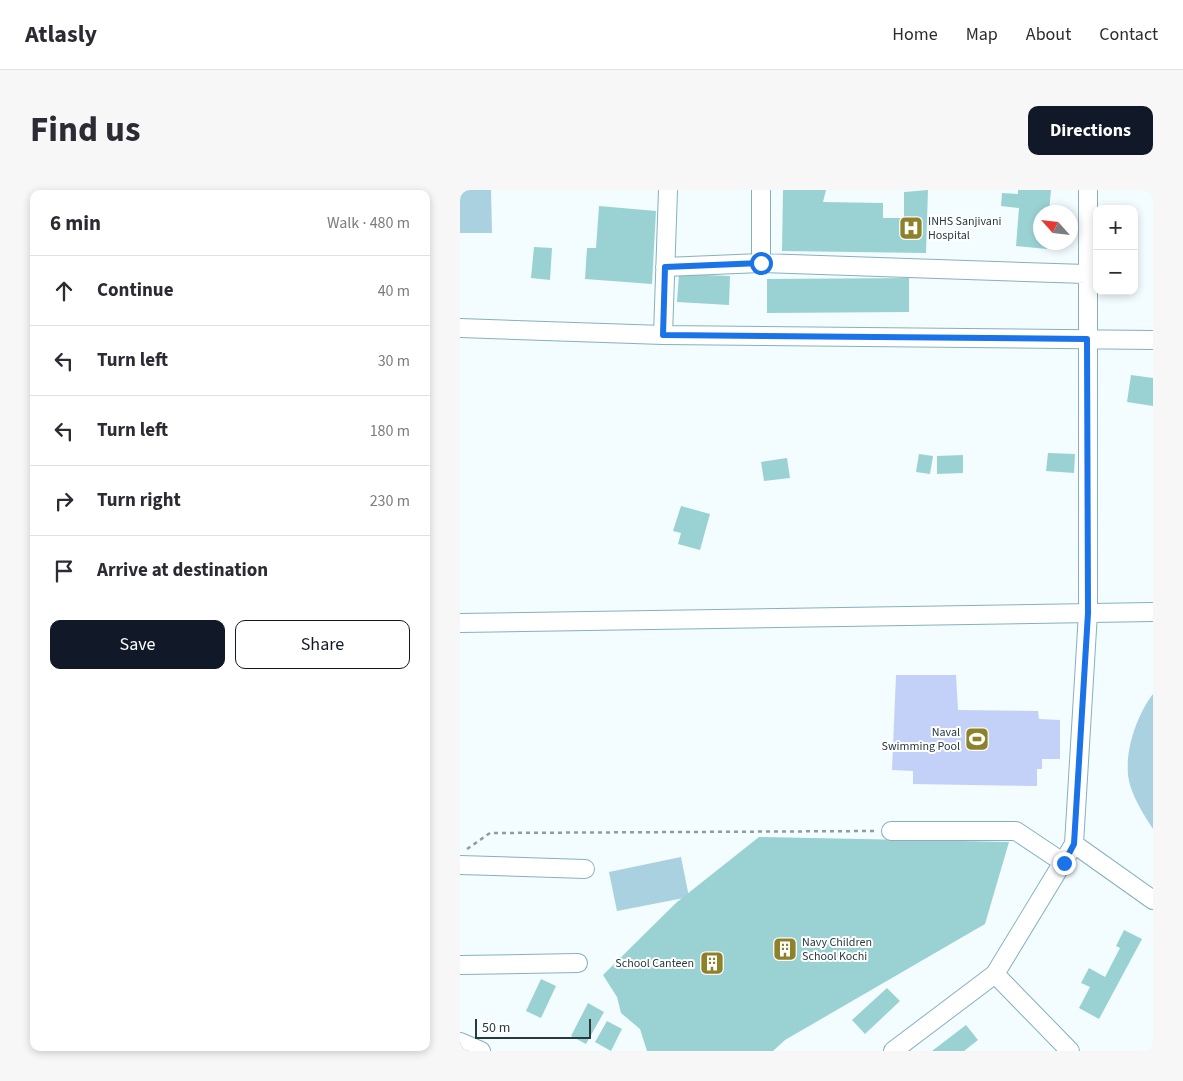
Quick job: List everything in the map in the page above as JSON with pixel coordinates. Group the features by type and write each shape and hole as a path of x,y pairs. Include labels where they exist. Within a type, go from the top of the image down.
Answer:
{"street":[{"path":"663,335 668,190"},
{"path":"761,190 761,263"},
{"path":"893,1051 996,974 1074,844 1088,613 1086,274 1088,190"},
{"path":"665,267 761,263 1086,274"},
{"path":"460,328 663,335 1153,340"},
{"path":"460,623 1153,612"},
{"path":"891,831 1016,831 1064,863"},
{"path":"1074,844 1153,900"},
{"path":"460,865 585,869"},
{"path":"460,965 578,963"},
{"path":"996,974 1070,1051"},
{"path":"460,1042 481,1051"}],"path":[{"path":"460,850 466,850 490,833 891,831"}],"shaded area":[{"path":"460,190 491,190 492,233 460,233"},
{"name":"Naval Swimming Pool","path":"896,675 956,675 958,710 1038,711 1039,719 1060,720 1060,759 1042,759 1042,769 1037,769 1037,786 913,784 913,771 892,770"},
{"path":"1153,694 1153,829 1132,791 1128,774 1128,762 1129,750 1136,725"},
{"path":"681,857 689,897 617,911 609,872"}],"building":[{"path":"783,190 826,190 823,202 883,203 883,218 904,218 904,192 928,190 926,253 782,251"},
{"path":"1018,190 1051,190 1050,205 1033,205 1033,248 1016,246 1019,208 1001,206 1002,193 1018,194"},
{"path":"599,206 656,211 652,284 585,279 587,248 596,248"},
{"path":"534,247 552,248 550,280 531,278"},
{"path":"679,274 730,276 729,305 677,302"},
{"path":"909,278 909,312 767,313 767,279"},
{"path":"1131,375 1153,378 1153,406 1127,402"},
{"path":"1048,453 1075,454 1074,473 1046,471"},
{"path":"919,454 933,456 930,474 916,472"},
{"path":"963,455 963,473 937,474 937,456"},
{"path":"787,458 790,478 764,481 761,462"},
{"path":"681,506 710,514 700,550 678,544 681,533 673,531"},
{"name":"Navy Children School Kochi","path":"759,837 1009,842 985,924 785,1040 773,1051 647,1051 640,1029 621,1013 617,997 603,975 677,902"},
{"path":"1124,930 1142,939 1099,1019 1079,1008 1090,987 1081,983 1089,968 1105,977 1120,948 1116,946"},
{"path":"541,979 556,986 541,1018 526,1011"},
{"path":"887,988 900,1001 865,1034 852,1020"},
{"path":"588,1003 604,1012 586,1044 571,1036"},
{"path":"607,1021 622,1029 611,1051 595,1042"},
{"path":"966,1025 978,1040 964,1051 932,1051"}],"place":[{"name":"INHS Sanjivani Hospital","path":"911,228"},
{"name":"Naval Swimming Pool","path":"977,739"},
{"name":"Navy Children School Kochi","path":"785,949"},
{"name":"School Canteen","path":"712,963"}],"route":[{"path":"761,263 665,267 663,335 1087,339 1088,613 1074,844 1064,863"}]}
